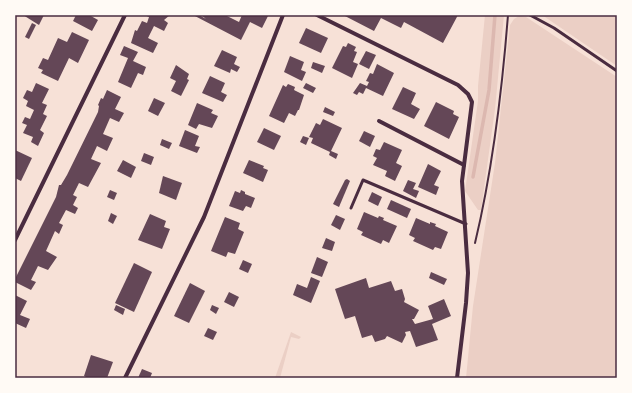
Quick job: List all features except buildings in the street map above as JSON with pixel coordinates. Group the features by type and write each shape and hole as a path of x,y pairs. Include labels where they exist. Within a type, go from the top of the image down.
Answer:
{"street":[{"path":"15,240 125,15"},
{"path":"125,378 204,217 283,15"},
{"path":"317,15 464,89 472,102 462,181 468,273 466,303 456,378"},
{"path":"379,121 464,165"}],"lane":[{"path":"530,15 554,28 617,71"},
{"path":"351,208 362,180 466,224"}],"path":[{"path":"475,244 491,161 504,68 508,15"}],"shaded area":[{"path":"485,15 504,15 495,109 481,210 478,210 465,191 478,101 478,86"},
{"path":"542,15 617,15 617,66"},
{"path":"519,16 526,17 617,77 617,378 466,378 473,306 495,163 510,25 514,19"},
{"path":"291,332 301,337 299,339 291,337 280,378 275,378"}],"waterway":[{"path":"473,177 489,90 495,15"}]}
